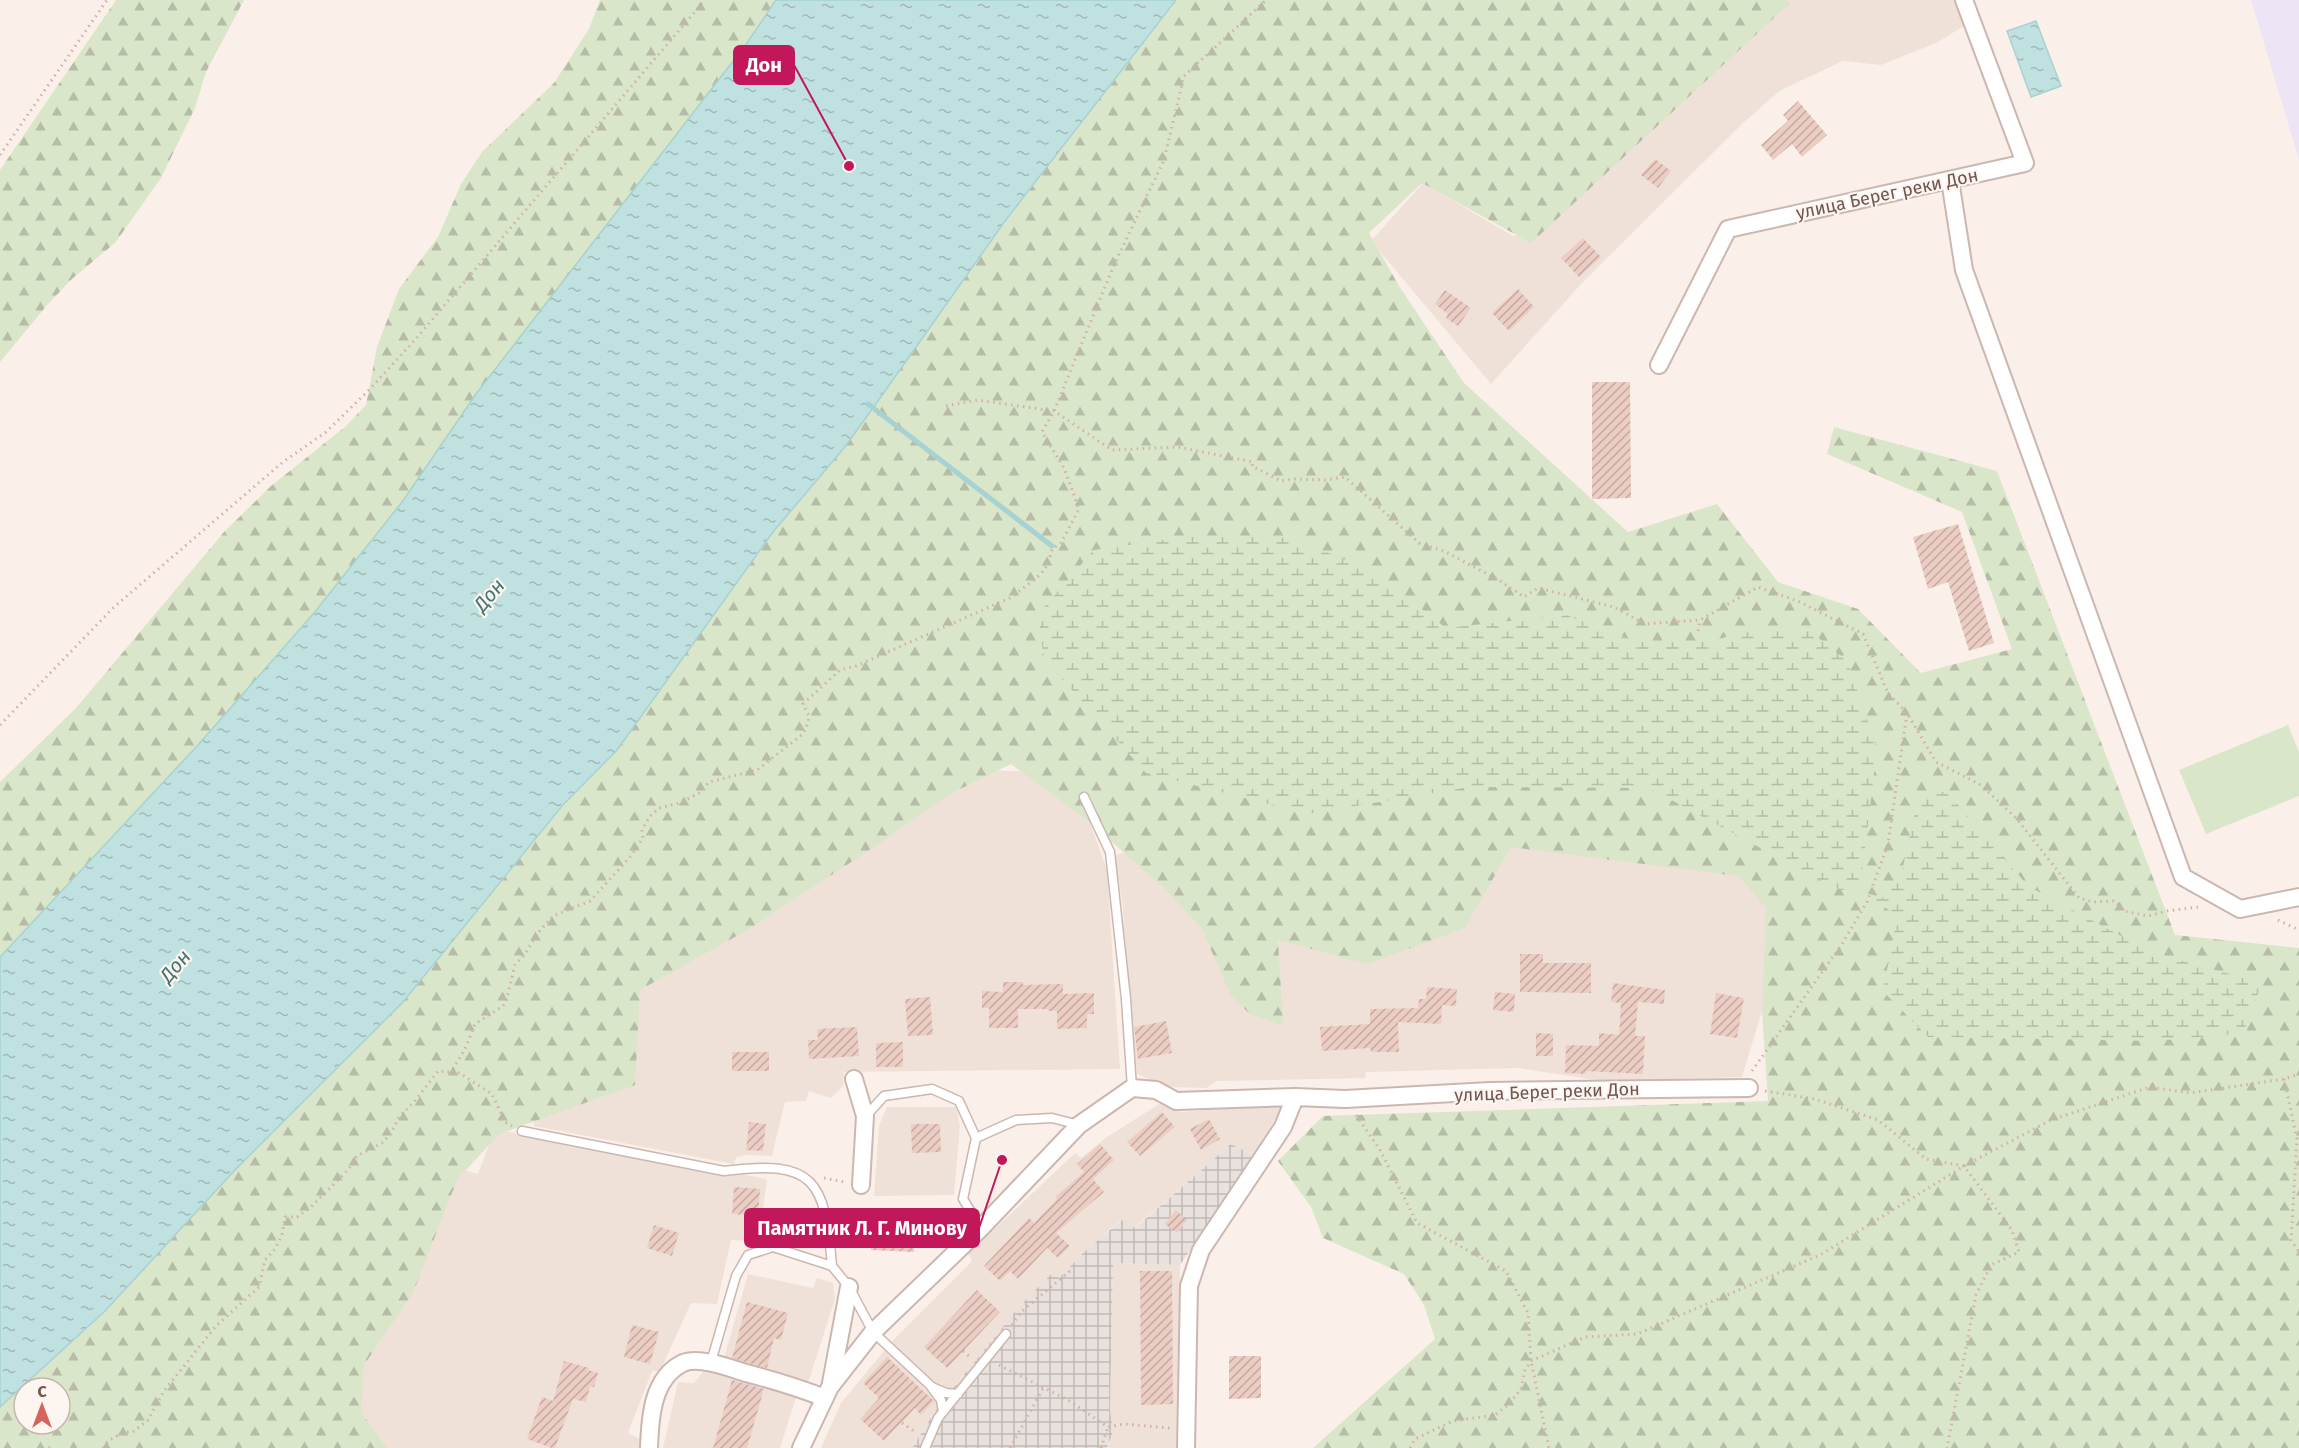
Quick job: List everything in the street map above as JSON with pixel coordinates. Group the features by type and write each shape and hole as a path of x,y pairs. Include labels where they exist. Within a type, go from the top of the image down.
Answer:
{"street":[{"name":"улица Берег реки Дон","path":"1659,365 1728,229 2025,164 1964,0"},
{"path":"1950,180 1964,270 2183,877 2240,909 2299,897"},
{"path":"854,1079 866,1116 861,1185"},
{"name":"улица Берег реки Дон","path":"1132,1088 1156,1090 1176,1101 1345,1099 1490,1091 1749,1088"},
{"path":"801,1448 827,1392 873,1332 981,1228 1079,1125 1132,1088"},
{"path":"1186,1448 1190,1286 1201,1250 1283,1127 1295,1098"},
{"path":"827,1392 849,1287"},
{"path":"649,1448 652,1407 664,1378 684,1362 711,1362 796,1387 827,1392"}],"lane":[{"path":"1084,797 1110,852 1126,999 1132,1088"},
{"path":"866,1116 884,1096 932,1089 959,1101 976,1138 963,1199 981,1228"},
{"path":"976,1138 1016,1120 1052,1118 1079,1125"},
{"path":"522,1131 724,1171 758,1167 780,1168 802,1174 818,1191 829,1227 832,1266"},
{"path":"711,1362 736,1276 748,1255 774,1247 832,1266 849,1287 873,1332 932,1388 940,1400 943,1412"},
{"path":"927,1444 938,1418 1006,1334"},
{"path":"932,1388 958,1394"}],"path":[{"path":"0,155 107,0"},
{"path":"0,725 114,607 283,462 326,432 370,389 414,341 705,0"},
{"path":"103,1448 108,1441 124,1432 132,1432 148,1420 164,1391 216,1326 259,1287 265,1260 275,1249 282,1235 285,1216 297,1216 311,1207 348,1170 357,1156 384,1142 399,1117 438,1071 448,1072 453,1069 465,1049 475,1024 506,1002 515,964 525,954 541,927 553,916 590,901 631,856 643,838 642,830 650,816 659,808 680,803 699,793 709,782 757,770 803,734 809,716 803,704 840,670 856,666 1012,597 1041,574 1048,564 1052,549 1061,543 1079,509 1064,468 1042,432 1054,411 1114,265 1164,160 1184,76 1266,0"},
{"path":"946,406 977,400 1054,411 1112,450 1178,447 1253,462 1251,466 1281,481 1345,477 1419,543 1444,551 1497,579 1524,597 1538,588 1614,607 1645,624 1700,620 1758,587 1798,601 1863,634 1888,693 1907,713 1936,762 1981,785 2010,812 2079,898 2093,902 2115,901 2124,911 2148,916 2167,910 2205,906"},
{"path":"1698,631 1700,620"},
{"path":"1907,713 1887,844 1867,902 1842,945 1753,1068 1749,1088 1815,1099 1878,1120 1926,1159 1964,1166 2012,1230 2019,1252 1991,1265 1976,1295 1952,1432 1947,1448"},
{"path":"453,1069 492,1094 505,1122 522,1131"},
{"path":"1410,1448 1415,1439 1453,1421 1495,1415 1509,1404 1521,1389 1525,1370 1531,1361 1585,1337 1637,1334 1820,1255 1964,1166 2051,1120 2150,1087 2190,1094 2284,1079 2299,1074"},
{"path":"2284,1079 2297,1139 2291,1240 2299,1252"},
{"path":"1345,1099 1380,1150 1417,1223 1506,1271 1528,1313 1531,1361 1549,1448"},
{"path":"802,1174 861,1185"},
{"path":"1006,1334 1022,1311 1070,1271"},
{"path":"986,1359 1044,1388 1108,1427 1124,1424 1187,1429"},
{"path":"1010,1448 1044,1388"},
{"path":"902,1423 927,1444"},
{"path":"1101,1448 1108,1427"}],"shaded area":[{"path":"1753,0 1954,0 1964,26 1936,43 1881,65 1843,61 1781,90 1743,123 1582,283 1491,384 1371,241 1423,183 1513,236 1536,230"},
{"path":"2251,0 2299,0 2299,160"},
{"path":"942,769 1072,773 1107,870 1120,1069 844,1072 843,1086 831,1098 809,1091 806,1101 785,1102 772,1156 746,1155 737,1157 733,1164 534,1126 540,1085 611,1006"},
{"path":"1655,815 1796,899 1742,1077 1603,1081 1518,1068 1366,1072 1365,1078 1217,1081 1206,1088 1168,1087 1137,1074 1125,955 1123,908 1115,856 1168,834 1515,823"},
{"path":"1159,1104 1180,1112 1283,1105 1255,1156 1231,1144 1134,1228 1121,1220 1084,1252 1059,1278 1052,1273 1018,1308 937,1408 912,1448 821,1448 841,1403 893,1340 972,1261 968,1254 1075,1153 1081,1158 1104,1139"},
{"path":"887,1107 956,1107 960,1126 954,1195 874,1196 879,1126"},
{"path":"495,1129 767,1179 759,1241 731,1240 717,1304 691,1303 660,1371 652,1371 628,1433 641,1440 639,1448 358,1448 363,1278 450,1166 478,1174"},
{"path":"1231,1144 1255,1156 1180,1265 1113,1263 1110,1409 1113,1432 1107,1448 912,1448 937,1408 1018,1308 1052,1273 1059,1278 1084,1252 1122,1220 1135,1228"},
{"path":"1113,1263 1180,1265 1179,1448 1108,1448 1113,1432 1110,1409"},
{"path":"748,1274 813,1288 817,1278 833,1283 835,1299 808,1383 724,1358"},
{"path":"705,1370 797,1394 780,1448 663,1448 678,1382 694,1383"}],"green space":[{"path":"116,0 244,0 206,72 195,108 161,178 115,243 73,278 48,304 0,362 0,170"},
{"path":"600,0 784,0 481,413 181,780 0,968 0,782 76,708 224,532 271,486 346,426 366,405 377,347 399,289 438,237 461,184 482,152 554,83 589,29"},
{"path":"1176,0 1784,0 1789,4 1531,243 1422,183 1369,233 1399,286 1464,383 1628,532 1717,504 1778,582 1858,609 1921,673 2012,649 1962,512 1827,454 1834,427 1997,471 2175,935 2299,948 2299,1448 1313,1448 1435,1339 1424,1305 1404,1274 1323,1238 1311,1207 1278,1161 1323,1116 1768,1101 1762,1012 1766,908 1738,876 1511,847 1465,928 1367,964 1278,940 1283,1026 1250,1014 1231,996 1202,929 1166,890 1088,821 1011,764 952,793 751,928 640,990 635,1085 499,1134 457,1180 413,1293 364,1365 361,1412 387,1448 0,1448 0,1407 12,1396 12,1436 72,1436 72,1376 34,1376 105,1311 235,1170 403,1002 562,806 617,750 773,532 844,448 1005,221"},
{"path":"1190,536 1290,538 1370,569 1446,628 1566,615 1636,641 1696,643 1769,628 1810,631 1847,661 1877,748 1860,891 1882,898 1900,880 1918,799 1946,791 2028,886 2153,953 2262,983 2243,1033 2156,1041 1928,1037 1883,991 1897,917 1880,903 1833,887 1649,788 1470,787 1307,814 1146,773 1044,659 1038,614 1094,550"},
{"path":"2288,725 2299,752 2299,796 2206,834 2179,770"}],"water":[{"name":"Дон","path":"776,0 1176,0 1005,221 844,448 773,532 617,750 562,806 403,1002 235,1170 105,1311 34,1376 12,1376 12,1396 0,1407 0,957 198,745 314,613 402,502 476,394 747,43"},
{"path":"2036,21 2061,86 2031,97 2007,31"}],"building":[{"path":"1798,101 1827,135 1802,157 1792,144 1773,160 1761,145 1788,121 1783,115"},
{"path":"1655,159 1671,171 1658,188 1641,175"},
{"path":"1583,238 1601,257 1579,277 1561,258"},
{"path":"1518,289 1534,307 1509,331 1492,313"},
{"path":"1445,290 1471,308 1458,326 1446,318 1448,314 1435,304"},
{"path":"1592,382 1630,382 1631,498 1592,499"},
{"path":"1958,524 1994,643 1969,651 1948,582 1928,589 1913,537"},
{"path":"1520,954 1543,954 1543,963 1591,963 1591,993 1520,992"},
{"path":"1003,982 1023,982 1023,985 1063,984 1063,994 1094,993 1094,1014 1087,1014 1087,1028 1057,1029 1057,1011 1018,1009 1018,1028 989,1028 989,1008 982,1008 982,991 1003,992"},
{"path":"1613,983 1665,990 1664,1004 1638,1002 1635,1036 1645,1036 1643,1074 1586,1071 1586,1074 1565,1073 1566,1045 1599,1046 1599,1033 1619,1035 1621,1003 1611,1002"},
{"path":"1427,987 1457,989 1456,1006 1442,1005 1441,1024 1398,1022 1399,1052 1371,1052 1370,1048 1322,1051 1320,1027 1370,1024 1370,1009 1418,1008 1419,999 1426,999"},
{"path":"1495,992 1515,994 1514,1012 1493,1010"},
{"path":"1716,993 1744,998 1737,1038 1710,1034"},
{"path":"930,997 933,1035 908,1036 905,999"},
{"path":"1166,1021 1172,1053 1138,1059 1134,1027"},
{"path":"857,1027 859,1056 809,1059 808,1040 818,1040 817,1029"},
{"path":"1536,1033 1553,1034 1553,1056 1536,1056"},
{"path":"903,1042 903,1067 876,1067 876,1043"},
{"path":"732,1052 769,1052 769,1071 732,1071"},
{"path":"1162,1112 1175,1127 1140,1156 1127,1142"},
{"path":"1209,1119 1220,1139 1201,1150 1190,1129"},
{"path":"749,1122 766,1124 763,1151 746,1150"},
{"path":"911,1124 940,1124 941,1152 912,1153"},
{"path":"1100,1144 1114,1160 1093,1179 1104,1192 1056,1233 1070,1246 1058,1258 1047,1248 1018,1279 1010,1271 1000,1281 984,1266 1029,1218 1034,1223 1057,1199 1055,1197 1084,1172 1077,1164"},
{"path":"734,1187 760,1189 758,1216 732,1214"},
{"path":"1176,1210 1187,1220 1177,1233 1165,1224"},
{"path":"871,1218 914,1219 914,1252 871,1250"},
{"path":"654,1225 679,1233 672,1256 647,1248"},
{"path":"1140,1271 1172,1271 1173,1404 1141,1405"},
{"path":"977,1290 1000,1312 947,1368 924,1347"},
{"path":"747,1302 788,1313 781,1340 774,1338 767,1368 732,1358"},
{"path":"632,1325 659,1332 650,1364 624,1357"},
{"path":"1229,1356 1261,1356 1261,1398 1229,1399"},
{"path":"887,1357 934,1401 921,1415 915,1408 884,1441 860,1419 879,1398 863,1383"},
{"path":"564,1361 598,1373 594,1387 590,1386 586,1402 573,1399 555,1448 552,1448 527,1439 542,1397 553,1401"},
{"path":"732,1380 764,1389 747,1448 713,1448"}],"waterway":[{"path":"868,404 1052,546"}],"place":[{"name":"Дон","path":"849,166"},
{"name":"Памятник Л. Г. Минову","path":"1002,1160"}]}
